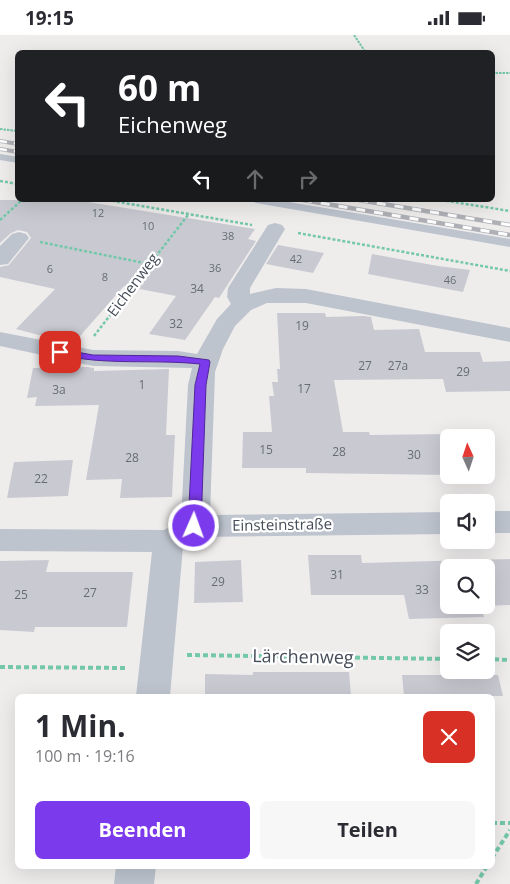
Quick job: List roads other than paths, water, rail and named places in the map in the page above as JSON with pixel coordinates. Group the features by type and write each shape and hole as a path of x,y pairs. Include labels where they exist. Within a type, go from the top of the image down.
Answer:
{"street":[{"path":"243,304 238,297 239,289 275,229"},
{"path":"0,259 19,238"},
{"path":"155,673 181,533 205,362 226,320 243,304 272,296 306,296 510,335"},
{"path":"0,339 78,356 106,359 178,359 205,362"},
{"path":"495,522 510,522"},
{"name":"Einsteinstraße","path":"0,540 440,523"},
{"path":"134,884 136,869"}],"lane":[{"path":"0,157 15,160"},
{"path":"268,202 510,243"}],"railway":[{"path":"0,141 15,144"},
{"path":"0,149 15,152"},
{"path":"315,202 510,235"},
{"path":"371,202 510,225"}]}
